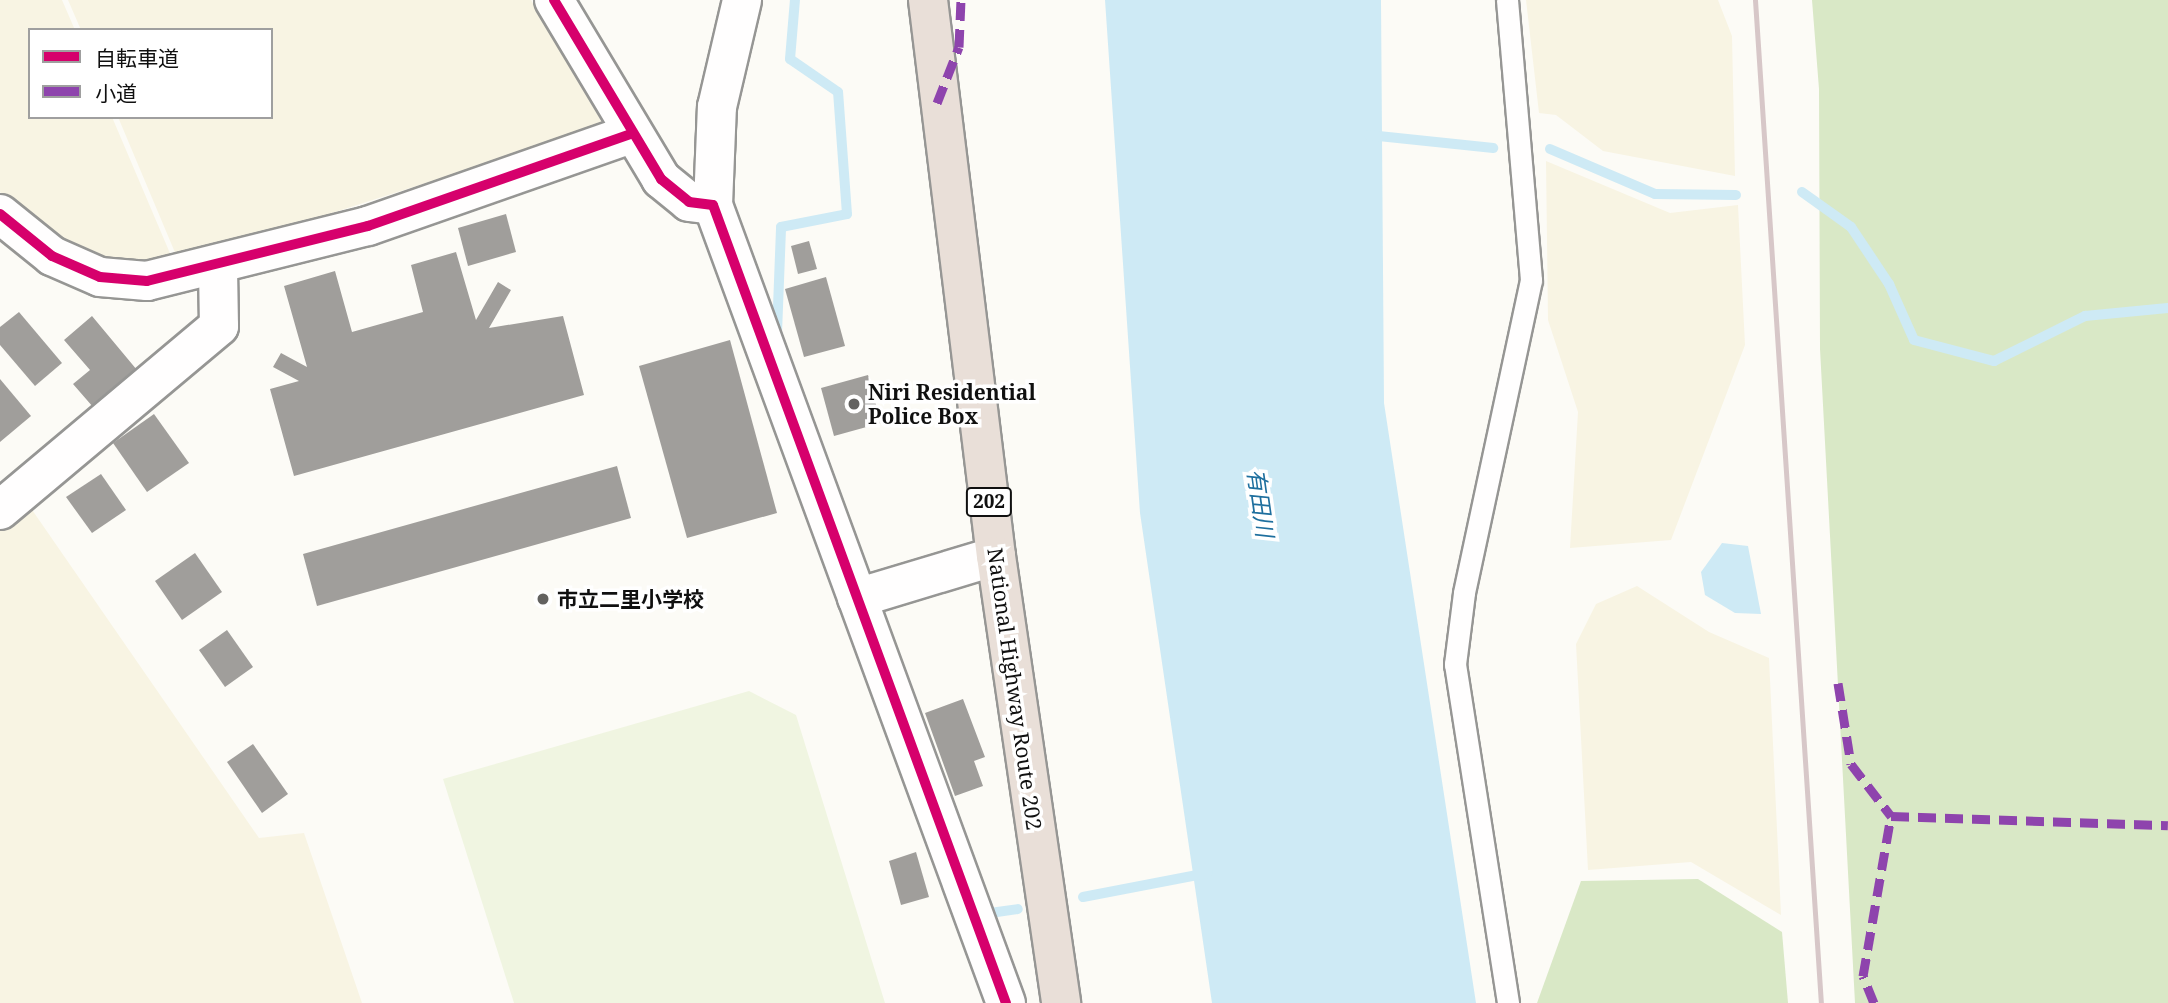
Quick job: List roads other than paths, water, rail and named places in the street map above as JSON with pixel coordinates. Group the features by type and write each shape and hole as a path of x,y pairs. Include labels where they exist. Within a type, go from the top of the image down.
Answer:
{"highway":[{"name":"National Highway Route 202","path":"928,0 996,556 1060,1003"}],"street":[{"path":"554,0 631,134 661,179 689,202 713,205"},
{"path":"742,0 717,107 713,205 1006,1003"},
{"path":"0,214 52,256 100,277 147,281 218,268 368,226 631,134"},
{"path":"0,510 219,326 218,268"},
{"path":"857,598 996,556"}],"lane":[{"path":"1507,0 1531,280 1464,593 1455,664 1508,1003"}],"water":[{"name":"有田川","path":"1105,0 1381,0 1384,403 1476,1003 1212,1003 1140,513"},
{"path":"1722,543 1748,546 1761,614 1735,613 1705,595 1701,572"}],"waterway":[{"path":"777,333 781,227 847,214 838,92 790,59 795,0"},
{"path":"1369,135 1493,148"},
{"path":"1550,149 1655,194 1736,195"},
{"path":"1802,192 1851,227 1889,284 1914,340 1994,361 2085,316 2168,308"},
{"path":"1083,897 1208,873"},
{"path":"987,903 990,913 1018,909"}],"railway":[{"path":"1755,0 1821,1003"}],"place":[{"name":"Niri Residential Police Box","path":"854,404"},
{"name":"市立二里小学校","path":"543,599"}]}
